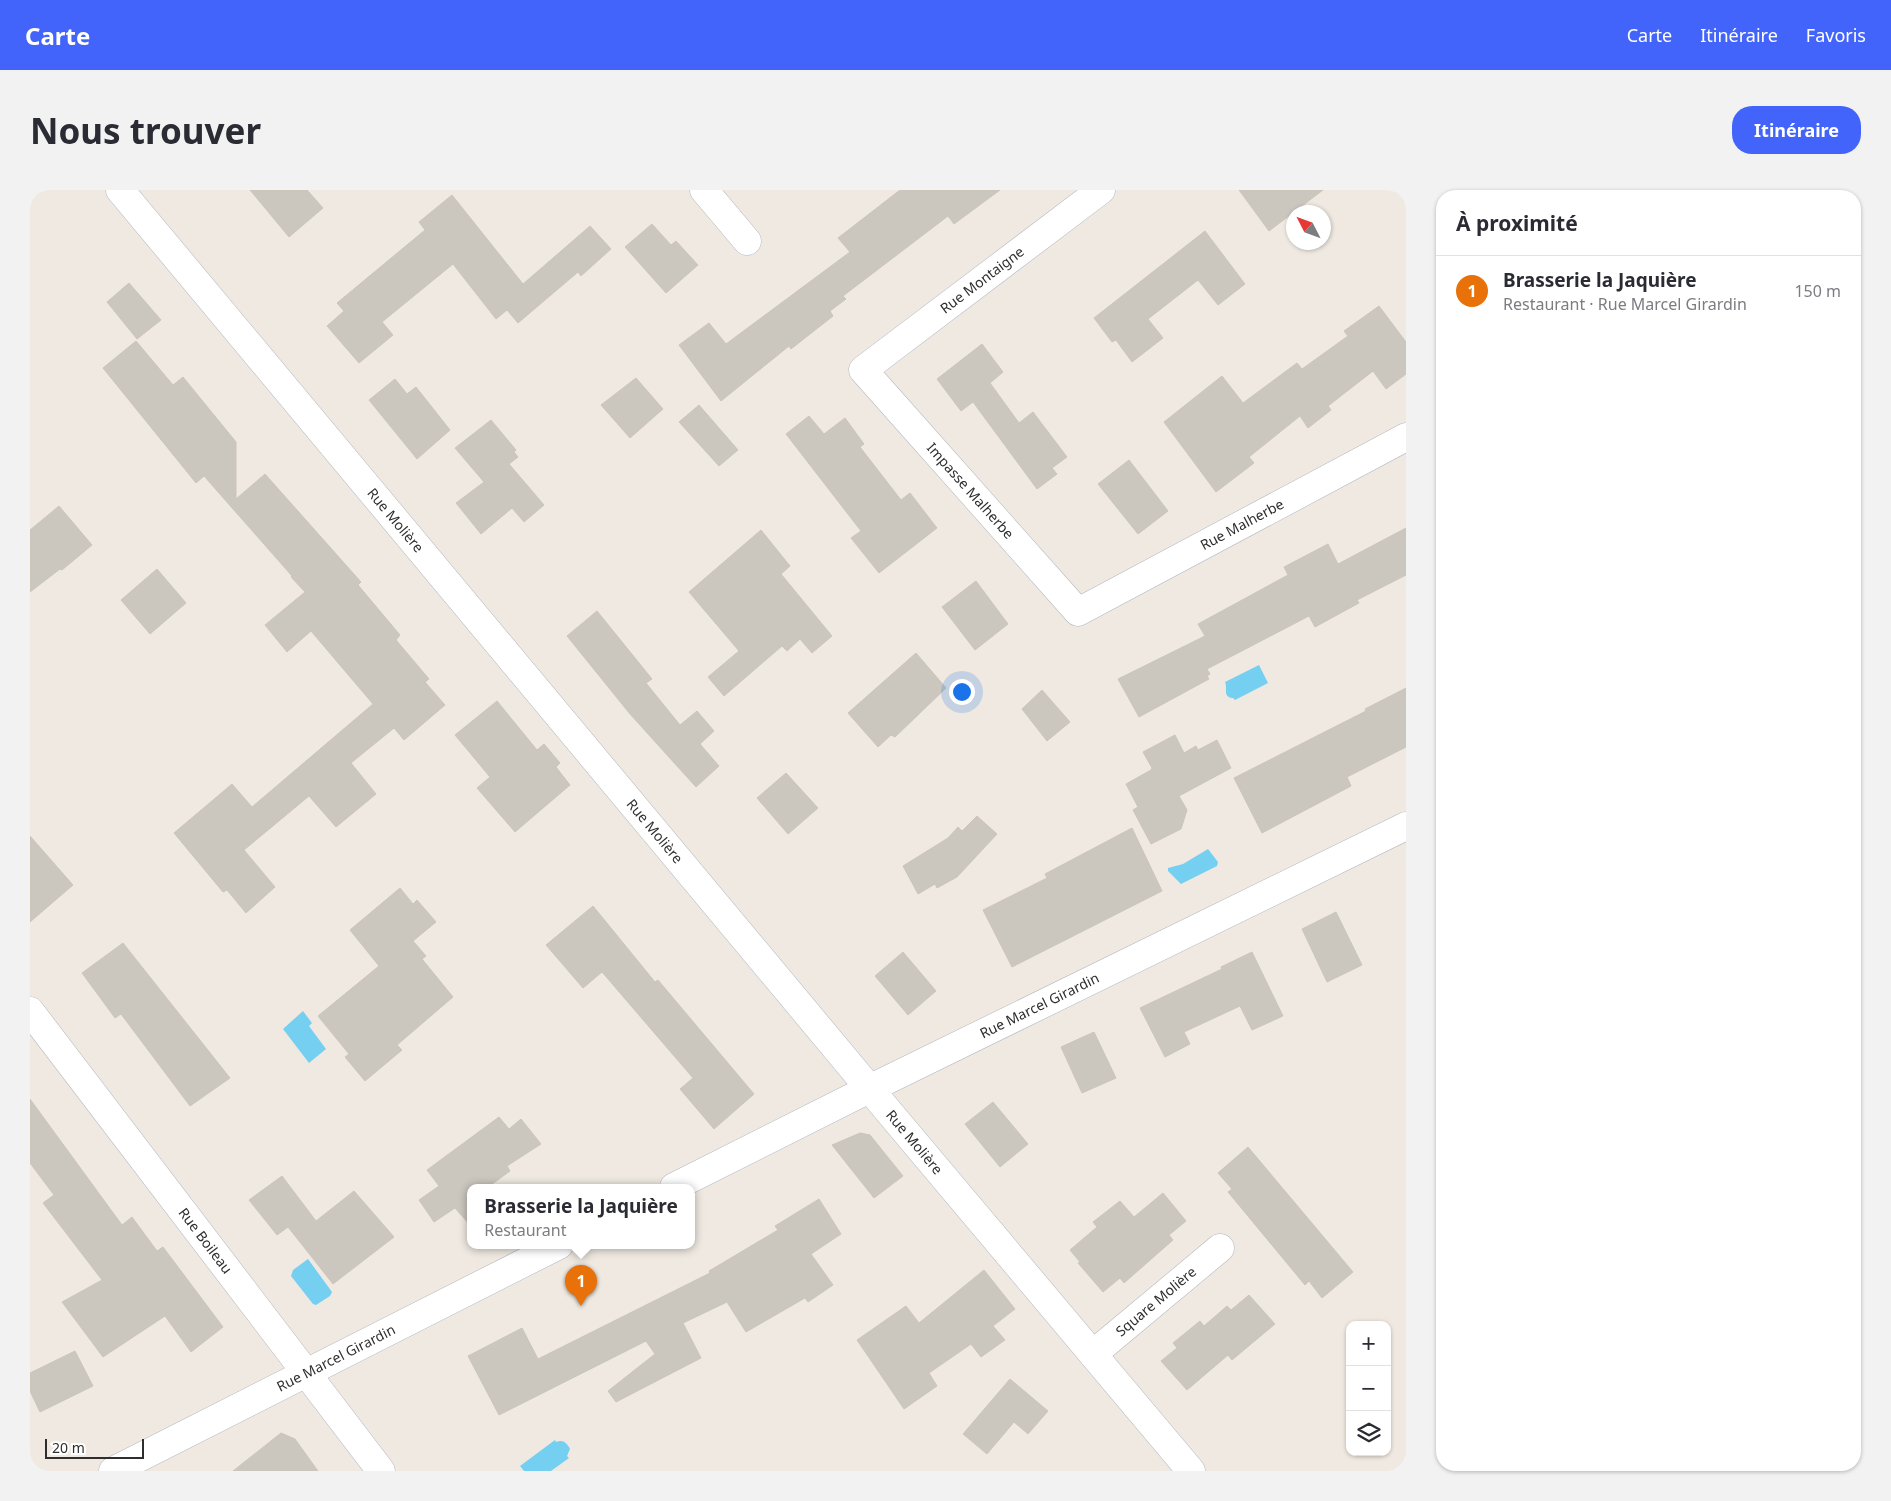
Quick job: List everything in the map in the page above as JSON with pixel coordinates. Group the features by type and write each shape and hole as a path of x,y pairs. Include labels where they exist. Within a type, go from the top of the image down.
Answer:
{"street":[{"name":"Rue Molière","path":"120,190 1191,1471"},
{"path":"704,190 747,241"},
{"name":"Rue Montaigne","path":"863,370 1101,190"},
{"name":"Impasse Malherbe","path":"863,370 1078,612"},
{"name":"Rue Malherbe","path":"1078,612 1406,437"},
{"name":"Rue Marcel Girardin","path":"680,1184 1406,826"},
{"name":"Rue Boileau","path":"30,1011 381,1471"},
{"name":"Square Molière","path":"1093,1354 1220,1248"},
{"name":"Rue Marcel Girardin","path":"113,1471 552,1249"}],"water":[{"path":"1259,665 1268,683 1235,700 1226,694 1225,682"},
{"path":"1208,849 1218,862 1217,866 1181,884 1168,871 1168,868 1183,864"},
{"path":"303,1011 312,1023 309,1026 326,1049 309,1063 283,1029"},
{"path":"308,1259 332,1292 330,1296 316,1305 313,1304 291,1276 293,1270"},
{"path":"555,1440 556,1442 563,1441 568,1445 570,1449 567,1456 569,1458 551,1471 524,1471 520,1466"}],"building":[{"path":"250,190 307,190 323,208 289,237"},
{"path":"900,190 1000,190 954,224 948,216 843,296 846,299 830,311 833,316 791,349 789,346 721,401 679,345 709,323 726,344 850,252 838,238"},
{"path":"1239,190 1323,190 1303,205 1286,205 1286,218 1269,231"},
{"path":"452,195 523,284 590,226 611,249 581,276 578,272 518,323 507,310 496,319 453,264 382,322 393,335 359,363 327,326 344,311 337,303 425,230 419,222"},
{"path":"652,224 671,245 676,241 698,265 666,293 625,247"},
{"path":"1205,231 1245,284 1218,305 1198,280 1148,319 1163,338 1132,362 1116,340 1112,342 1094,318"},
{"path":"129,283 161,320 137,339 107,302"},
{"path":"1379,306 1406,342 1406,374 1386,389 1373,371 1328,406 1331,410 1308,428 1300,416 1249,457 1254,463 1216,492 1164,422 1222,376 1243,403 1297,363 1302,369 1348,336 1344,331"},
{"path":"136,341 173,385 183,377 236,442 236,499 265,474 361,582 358,585 400,635 396,640 429,679 425,682 445,705 404,740 394,728 351,763 376,794 336,827 309,796 244,850 275,887 246,913 227,890 223,892 174,833 232,784 252,807 373,704 311,631 287,652 265,625 305,592 204,476 196,483 103,368"},
{"path":"982,344 1003,372 990,383 1019,423 1033,412 1067,457 1052,468 1057,474 1037,489 973,402 961,411 937,379"},
{"path":"636,378 663,409 630,438 601,405"},
{"path":"395,379 407,394 416,387 450,430 417,459 369,400"},
{"path":"699,405 738,450 719,466 679,422"},
{"path":"809,416 824,434 845,418 864,444 860,447 901,500 910,493 937,528 879,573 851,538 861,531 786,434"},
{"path":"491,420 516,450 514,452 518,457 509,464 544,505 524,522 512,508 481,534 456,503 484,482 455,448"},
{"path":"1129,460 1168,511 1138,534 1098,484"},
{"path":"59,506 92,545 62,570 60,569 30,592 30,530"},
{"path":"1406,528 1406,575 1357,600 1359,603 1315,627 1309,616 1207,669 1210,674 1207,676 1209,679 1139,717 1118,679 1205,636 1198,624 1288,575 1284,567 1328,544 1338,564"},
{"path":"761,530 790,566 781,574 832,636 812,653 800,639 787,651 782,646 724,696 708,677 739,651 689,592"},
{"path":"157,569 186,603 150,634 121,600"},
{"path":"976,581 1008,624 975,650 942,607"},
{"path":"597,611 652,679 646,683 680,725 697,711 714,731 700,744 719,766 696,787 630,714 567,636"},
{"path":"916,653 946,688 895,737 891,735 878,747 848,713"},
{"path":"1406,688 1406,747 1347,777 1351,786 1262,833 1234,778 1366,711 1365,709"},
{"path":"1042,690 1070,722 1047,741 1022,709"},
{"path":"497,701 537,750 544,744 560,763 556,767 570,785 515,832 477,788 490,777 455,735"},
{"path":"1175,735 1184,753 1196,746 1198,750 1217,740 1231,768 1179,796 1187,810 1181,829 1151,844 1133,810 1138,807 1126,784 1151,770 1152,768 1143,752"},
{"path":"786,773 818,808 788,834 757,798"},
{"path":"977,816 997,834 957,877 937,888 935,884 918,894 903,866 948,838 958,827 962,831"},
{"path":"1132,828 1162,891 1012,967 983,910 1047,878 1045,874"},
{"path":"30,836 73,885 30,922"},
{"path":"400,888 413,904 417,900 436,922 413,941 426,956 422,959 453,997 397,1045 402,1050 365,1081 345,1057 349,1054 318,1016 379,966 350,930"},
{"path":"593,906 655,982 658,980 754,1094 714,1129 680,1089 693,1078 602,972 583,988 546,945"},
{"path":"1336,912 1362,965 1327,982 1302,929"},
{"path":"123,943 230,1078 190,1106 121,1014 115,1018 82,973"},
{"path":"903,952 936,991 908,1015 875,976"},
{"path":"1252,952 1283,1016 1252,1030 1240,1006 1184,1032 1190,1044 1165,1057 1140,1008 1222,969 1221,967"},
{"path":"1094,1032 1116,1078 1082,1093 1061,1047"},
{"path":"30,1099 122,1225 132,1217 157,1251 163,1247 223,1327 191,1352 165,1316 103,1357 62,1302 102,1280 43,1203 54,1195 30,1163"},
{"path":"993,1102 1028,1144 1000,1167 965,1124"},
{"path":"499,1117 509,1129 521,1119 541,1144 507,1166 510,1171 492,1184 467,1184 467,1222 455,1208 434,1222 419,1200 439,1186 427,1170"},
{"path":"860,1133 870,1135 903,1176 874,1198 832,1145"},
{"path":"1248,1147 1353,1272 1322,1298 1309,1281 1305,1285 1228,1192 1232,1189 1218,1173"},
{"path":"282,1176 316,1221 354,1191 394,1237 333,1284 288,1227 277,1235 249,1200"},
{"path":"1163,1193 1186,1221 1169,1235 1173,1240 1124,1283 1120,1278 1103,1292 1078,1263 1080,1262 1070,1250 1097,1227 1093,1222 1120,1201 1134,1217"},
{"path":"819,1199 841,1234 811,1254 833,1285 808,1302 805,1298 746,1332 727,1302 683,1323 701,1358 616,1402 608,1391 655,1354 646,1341 499,1415 468,1356 522,1328 538,1359 710,1273 709,1271 778,1230 775,1226"},
{"path":"984,1270 1015,1309 993,1326 1005,1340 981,1357 971,1344 929,1373 937,1386 904,1409 857,1340 906,1306 919,1323"},
{"path":"1249,1295 1275,1324 1232,1360 1228,1355 1187,1390 1161,1361 1177,1348 1173,1343 1200,1321 1204,1326 1227,1306 1231,1310"},
{"path":"75,1351 93,1386 40,1412 30,1391 30,1373"},
{"path":"1010,1379 1048,1411 1028,1434 1014,1422 987,1454 963,1434"},
{"path":"281,1433 295,1439 318,1471 233,1471"}],"place":[{"name":"Brasserie la Jaquière","path":"581,1306"}]}
